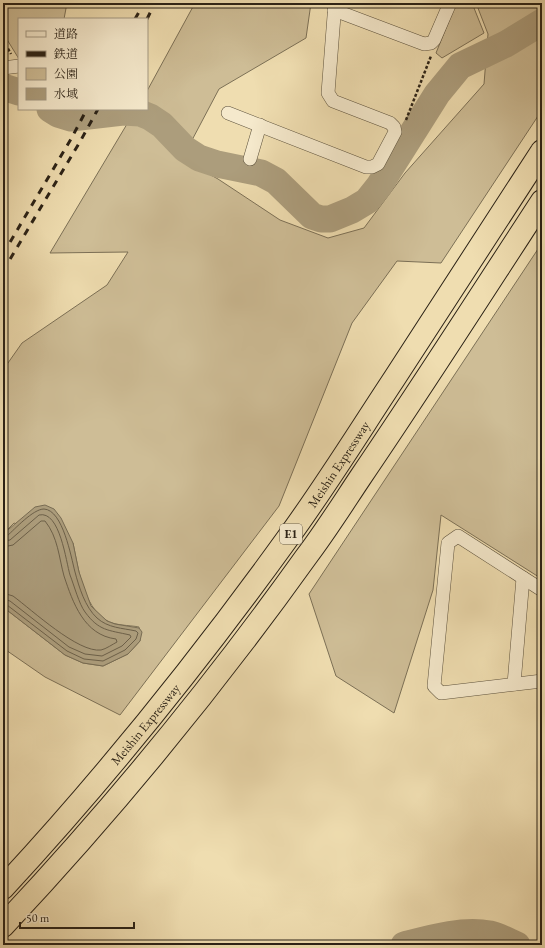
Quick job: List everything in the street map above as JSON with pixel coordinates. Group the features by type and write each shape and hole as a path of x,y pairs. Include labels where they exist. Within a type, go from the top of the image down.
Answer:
{"highway":[{"name":"Meishin Expressway","path":"3,888 42,846 133,741 214,638 288,538 371,414 542,151"},
{"name":"Meishin Expressway","path":"3,926 61,864 147,764 235,655 307,556 387,438 542,201"}],"street":[{"path":"228,112 366,167 372,167 378,164 395,132 394,127 390,123 333,101 328,93 334,7 424,44 434,40 450,3"},
{"path":"3,68 18,66"},
{"path":"250,159 260,125"},
{"path":"542,590 458,536 448,543 434,686 441,693 542,681"},
{"path":"514,684 523,578"}],"path":[{"path":"395,132 405,124 432,53 431,42"}],"green space":[{"path":"3,3 67,3 64,18 18,18 18,57 3,33"},
{"path":"195,3 311,3 306,38 219,89 182,159 218,179 280,220 328,238 364,228 405,173 484,84 488,34 476,3 542,3 542,110 441,263 397,261 352,323 279,506 120,715 45,677 3,648 3,607 65,655 83,663 103,666 128,654 140,641 139,627 110,622 98,614 87,596 83,585 73,543 14,523 3,534 3,370 22,343 107,285 128,252 50,253 135,110 148,110 148,89"},
{"path":"456,3 472,3 484,33 442,58 436,53"},
{"path":"542,243 542,579 441,515 433,590 394,713 336,676 309,594"}],"water":[{"path":"45,505 54,509 61,518 73,543 79,572 91,606 107,621 115,624 139,628 142,632 140,641 128,654 103,666 83,663 65,655 3,607 3,534 35,507"}],"waterway":[{"path":"52,110 58,114 71,118 123,112 140,113 150,117 162,125 185,149 199,158 217,164 261,173 276,181 312,216 321,219 330,219 352,210 367,201 379,186 437,94 460,66 506,44 542,22"},
{"path":"3,87 18,92"},
{"path":"404,945 458,933 490,934 517,945"}],"railway":[{"path":"136,18 144,3"},
{"path":"148,18 155,3"},
{"path":"3,254 86,110"},
{"path":"3,271 97,110"}]}
